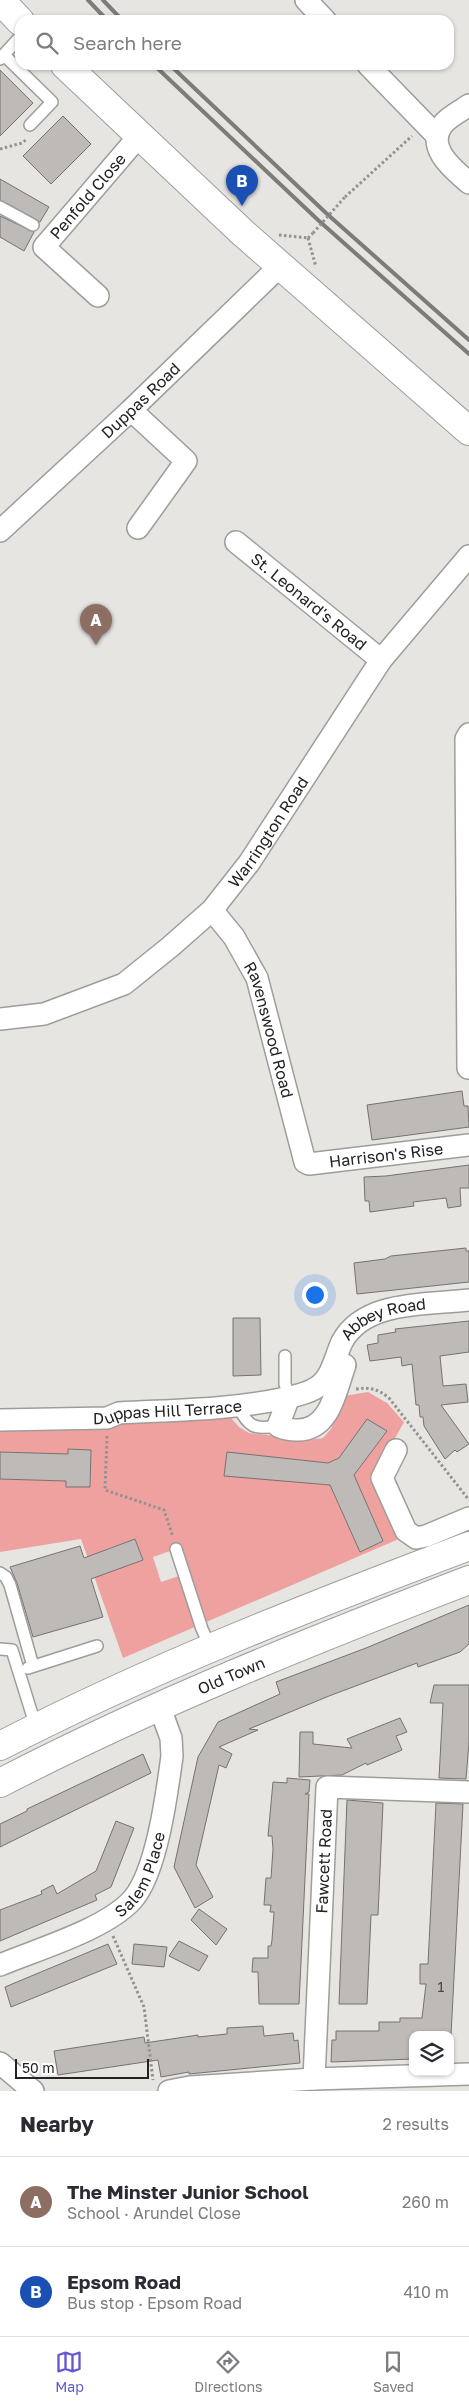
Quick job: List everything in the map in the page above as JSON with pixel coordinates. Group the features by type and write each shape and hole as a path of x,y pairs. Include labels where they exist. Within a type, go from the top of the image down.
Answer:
{"main road":[{"path":"0,0 15,16"},
{"path":"70,70 280,266 469,432"},
{"name":"Old Town","path":"0,1746 36,1727 211,1648 469,1546"},
{"name":"Old Town","path":"0,1783 49,1758 344,1628 469,1580"}],"street":[{"path":"306,0 320,15"},
{"path":"373,70 434,137 469,184"},
{"path":"434,137 445,122 469,105"},
{"name":"Penfold Close","path":"98,296 44,247 139,136"},
{"name":"Duppas Road","path":"0,531 131,410 280,266"},
{"path":"131,410 186,461 138,528"},
{"name":"St. Leonard's Road","path":"236,542 381,660"},
{"name":"Warrington Road","path":"0,1019 44,1014 124,984 212,910 250,863 381,660 469,556"},
{"path":"468,1068 466,739 469,734"},
{"name":"Ravenswood Road","path":"212,910 234,937 257,978 271,1024 304,1160"},
{"name":"Harrison's Rise","path":"304,1160 309,1164 469,1145"},
{"name":"Abbey Road","path":"278,1426 297,1430 313,1428 325,1418 342,1342 352,1326 381,1310 469,1300"},
{"name":"Duppas Hill Terrace","path":"0,1420 107,1418 119,1413 238,1406 289,1397 310,1391 323,1384 331,1385"},
{"path":"278,1426 289,1397"},
{"path":"396,1450 382,1478 406,1531 416,1538 426,1536 469,1518"},
{"name":"Salem Place","path":"0,1964 106,1920 132,1900 138,1892 152,1863 172,1756 172,1738 160,1708"},
{"name":"Fawcett Road","path":"314,2079 327,1787 469,1792"},
{"path":"0,2063 33,2091"},
{"path":"161,2086 190,2087 314,2079 469,2074"}],"lane":[{"path":"15,43 2,57 15,69"},
{"path":"16,70 52,102 30,125"},
{"path":"0,206 33,225"},
{"path":"285,1356 285,1384 289,1397"},
{"path":"238,1406 241,1416 250,1425 278,1426"},
{"path":"176,1549 202,1629 211,1648"},
{"path":"0,1573 6,1577 10,1585 33,1666"},
{"path":"19,1671 97,1646"},
{"path":"0,1650 12,1650 36,1727"}],"path":[{"path":"0,149 22,143 30,134 30,125"},
{"path":"284,235 308,238 345,197 434,137"},
{"path":"331,1385 368,1387 380,1390 390,1398 469,1501"},
{"path":"107,1418 105,1490 164,1510 176,1549"},
{"path":"106,1920 144,2007 161,2086"}],"shaded area":[{"path":"368,1392 387,1403 404,1422 373,1478 401,1538 123,1658 81,1539 0,1552 0,1479 66,1481 66,1487 90,1487 91,1450 68,1449 68,1454 0,1452 0,1431 107,1429 121,1419 216,1416 231,1418 239,1427 249,1433 310,1440 323,1438 331,1429 344,1396","holes":["367,1419 387,1431 354,1475 383,1541 360,1552 330,1485 224,1475 227,1452 328,1463 339,1458","135,1539 143,1560 115,1570 107,1549","176,1549 185,1574 161,1582 153,1557"]}],"building":[{"path":"0,70 33,103 0,136"},
{"path":"63,116 91,144 51,184 23,156"},
{"path":"0,179 49,207 40,222 0,200"},
{"path":"0,216 34,232 24,251 0,237"},
{"path":"462,1091 464,1106 468,1106 469,1127 372,1140 367,1105"},
{"path":"469,1165 469,1188 460,1188 461,1206 448,1208 446,1198 413,1202 414,1206 370,1212 369,1201 365,1201 364,1177 386,1176"},
{"path":"466,1248 466,1251 469,1251 469,1282 357,1294 354,1263 385,1259 391,1256"},
{"path":"233,1318 260,1318 261,1375 233,1376"},
{"path":"469,1321 469,1352 440,1356 443,1386 466,1384 468,1402 441,1405 469,1444 457,1452 455,1450 445,1459 424,1426 423,1417 420,1417 419,1405 416,1405 412,1364 402,1366 401,1357 370,1361 367,1345 378,1343 378,1335 396,1332 395,1329"},
{"path":"367,1419 387,1431 354,1475 383,1541 360,1552 330,1485 224,1476 227,1452 328,1463 339,1458"},
{"path":"68,1449 91,1450 90,1487 66,1487 66,1481 0,1479 0,1452 68,1454"},
{"path":"135,1539 143,1560 91,1579 103,1617 33,1637 17,1583 10,1567 80,1546 84,1558"},
{"path":"469,1605 469,1644 460,1652 418,1667 417,1663 329,1696 249,1729 258,1730 219,1747 232,1754 226,1768 219,1765 196,1865 213,1897 195,1908 174,1867 198,1757 218,1722 280,1694 276,1682 366,1648"},
{"path":"434,1685 469,1685 469,1742 466,1779 439,1778 443,1703 430,1703"},
{"path":"400,1718 407,1732 396,1736 402,1750 367,1765 366,1763 342,1775 299,1777 300,1732 313,1732 313,1744 352,1748 347,1739"},
{"path":"143,1754 151,1773 0,1847 0,1824 27,1811 27,1809"},
{"path":"287,1778 310,1780 309,1792 305,1794 309,1794 299,2004 259,2004 258,1972 252,1972 253,1958 268,1958 268,1946 271,1946 272,1940 274,1912 270,1912 271,1905 264,1905 266,1878 271,1878 273,1849 272,1836 268,1836 273,1782 287,1783"},
{"path":"347,1800 383,1803 378,1915 371,1915 367,2004 339,2004"},
{"path":"436,1803 463,1804 451,2031 409,2031 409,2059 331,2062 332,2040 336,2040 336,2031 379,2031 379,2022 400,2022 400,2018 422,2018 426,1984 420,1984 420,1964 428,1964"},
{"path":"116,1821 134,1828 111,1887 95,1895 97,1900 0,1941 0,1910 42,1894 41,1891 53,1885 57,1894 96,1871"},
{"path":"199,1909 227,1929 216,1945 191,1920"},
{"path":"179,1941 208,1956 199,1971 169,1956"},
{"path":"108,1944 117,1964 11,2007 5,1987"},
{"path":"134,1944 167,1947 164,1967 132,1964"},
{"path":"263,2026 264,2036 293,2033 294,2041 298,2040 300,2063 189,2074 189,2072 161,2077 158,2060 58,2075 54,2051 144,2037 145,2043 198,2035 198,2037 227,2034 227,2028"}],"railway":[{"path":"88,0 102,15"},
{"path":"103,0 117,15"},
{"path":"159,70 318,220 469,354"},
{"path":"175,70 326,213 469,340"}],"place":[{"name":"Epsom Road","path":"242,206"},
{"name":"The Minster Junior School","path":"96,645"}]}
